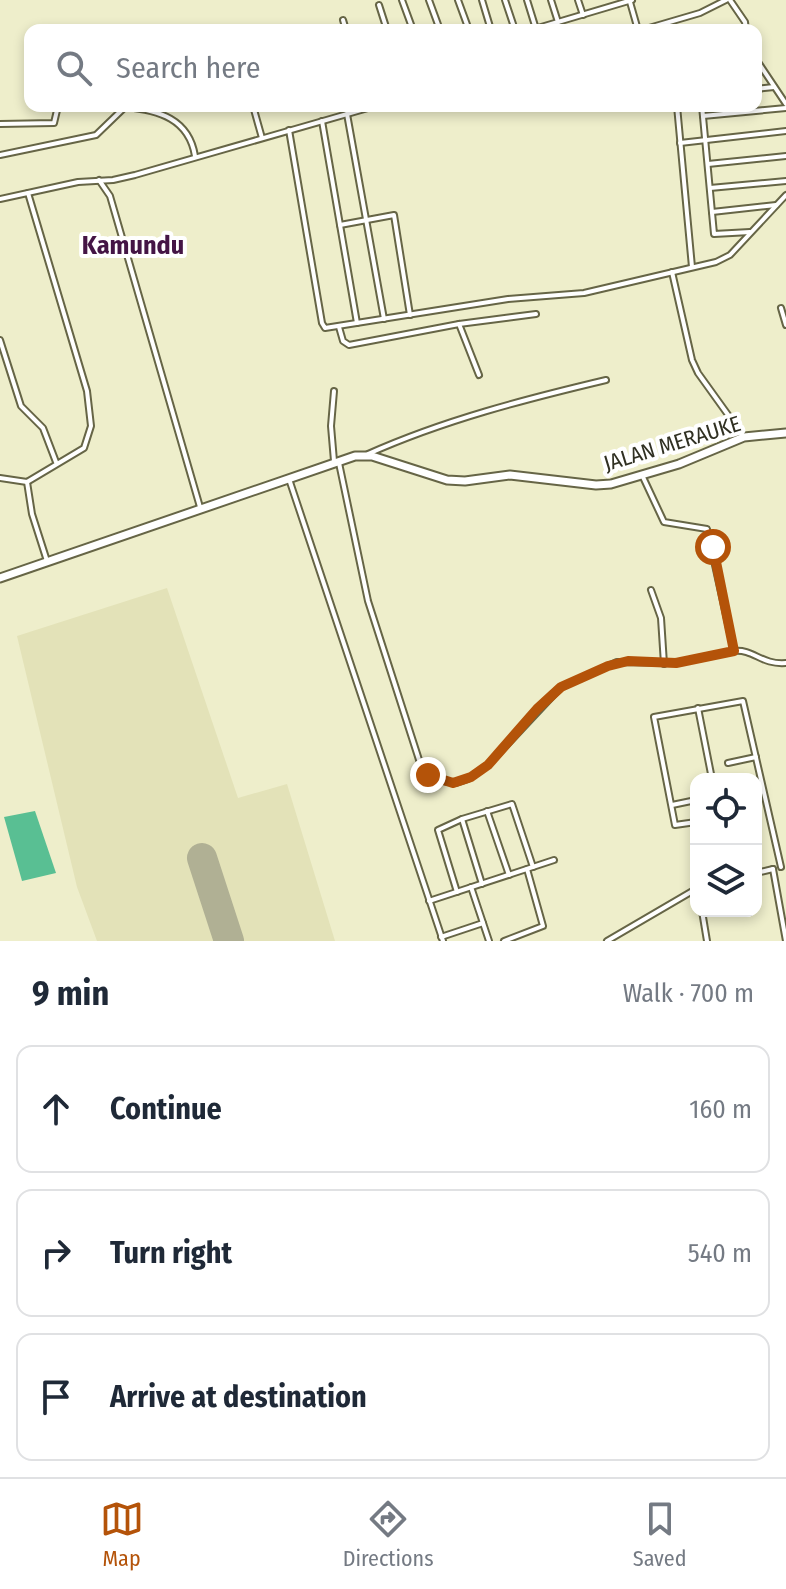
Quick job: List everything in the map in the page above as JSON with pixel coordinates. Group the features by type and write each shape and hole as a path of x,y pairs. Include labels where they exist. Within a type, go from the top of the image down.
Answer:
{"highway":[{"name":"JALAN MERAUKE","path":"0,578 336,460 366,455 458,481 510,475 585,485 611,484 690,460 744,437 786,433"}],"street":[{"path":"402,0 411,24"},
{"path":"429,0 438,24"},
{"path":"458,0 467,24"},
{"path":"482,0 489,24"},
{"path":"505,0 513,24"},
{"path":"527,0 532,24"},
{"path":"551,0 558,22"},
{"path":"578,0 583,15"},
{"path":"606,0 609,7"},
{"path":"551,24 630,0 638,24"},
{"path":"662,24 700,13 728,0 745,24"},
{"path":"379,5 385,24"},
{"path":"343,20 344,24"},
{"path":"762,69 786,106 762,109"},
{"path":"762,88 774,87"},
{"path":"0,124 52,124 57,121 58,112"},
{"path":"0,155 96,135 120,112"},
{"path":"155,112 175,119 188,133 195,157"},
{"path":"255,112 262,138"},
{"path":"0,199 117,179 354,112"},
{"path":"677,112 692,267"},
{"path":"703,112 714,234 750,232"},
{"path":"703,116 736,112"},
{"path":"347,114 384,319"},
{"path":"322,121 357,324"},
{"path":"289,130 325,328 508,299 584,293 727,258 786,195"},
{"path":"680,143 786,131"},
{"path":"708,164 786,156"},
{"path":"99,180 110,196 200,507"},
{"path":"710,188 786,181"},
{"path":"0,478 27,482 86,446 90,434 87,391 28,193"},
{"path":"712,212 776,205"},
{"path":"340,225 394,215 410,315"},
{"path":"672,272 698,373 744,437"},
{"path":"781,308 786,325"},
{"path":"339,327 343,341 349,345 459,324 536,314"},
{"path":"459,324 479,375"},
{"path":"0,340 21,406 43,428 56,462"},
{"path":"366,455 424,431 557,391 606,380"},
{"path":"334,391 331,426 336,460 368,601 421,766 428,775 453,783 476,774 488,765 537,709 570,682 623,661 664,664 744,651 769,664 786,663"},
{"path":"642,475 664,522 706,528 713,547 734,651"},
{"path":"288,477 442,939 483,923"},
{"path":"27,482 32,514 47,561"},
{"path":"651,590 661,618 664,664"},
{"path":"690,823 676,826 654,716 744,701 784,867 762,872"},
{"path":"698,708 711,773"},
{"path":"728,763 756,757"},
{"path":"672,805 690,801"},
{"path":"457,892 438,830 462,819 513,805 533,867"},
{"path":"487,811 509,875"},
{"path":"462,819 482,884"},
{"path":"429,901 554,860"},
{"path":"504,941 543,926 527,869"},
{"path":"773,869 786,941"},
{"path":"471,887 489,941"},
{"path":"607,941 690,893"},
{"path":"703,917 707,941"}],"shaded area":[{"path":"167,588 238,798 287,784 335,941 97,941 77,887 17,636"},
{"path":"35,811 56,873 22,881 4,817"}],"runway":[{"path":"202,858 229,941"}],"district":[{"name":"Kamundu","path":"133,245"}],"route":[{"path":"428,775 453,783 471,777 488,765 537,709 561,687 617,662 676,663 734,651 713,547"}]}
